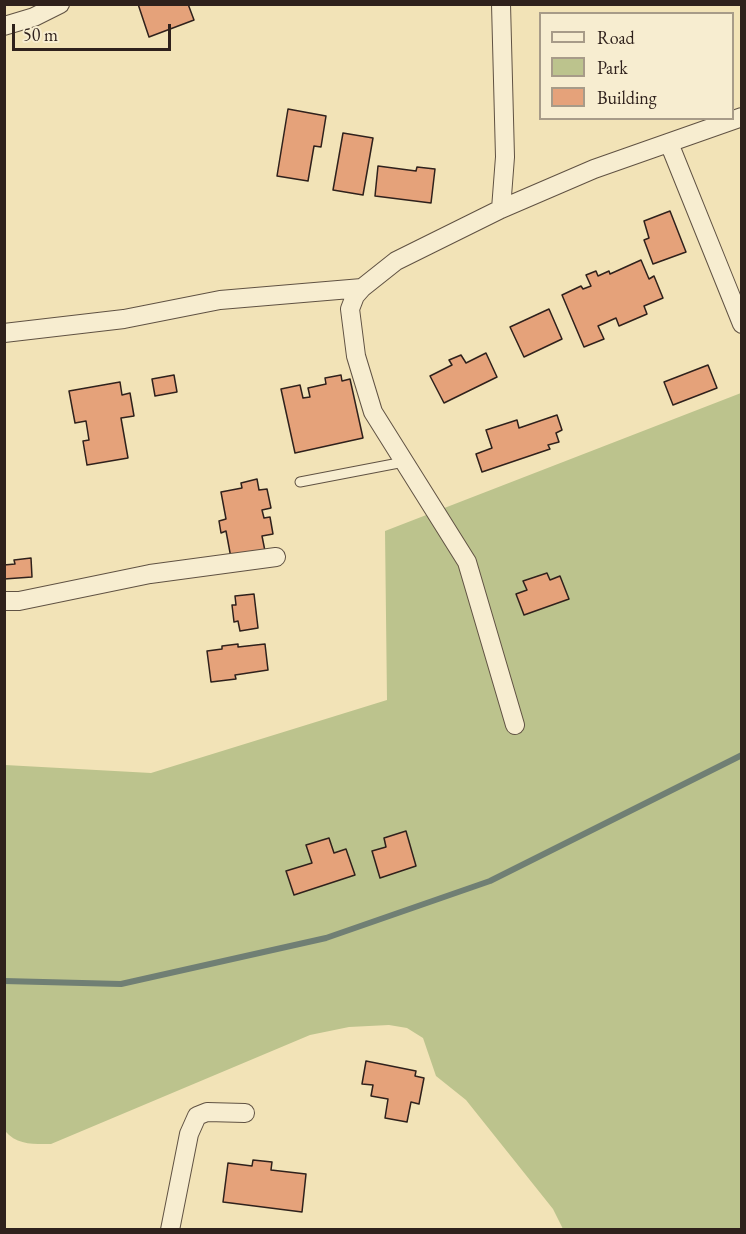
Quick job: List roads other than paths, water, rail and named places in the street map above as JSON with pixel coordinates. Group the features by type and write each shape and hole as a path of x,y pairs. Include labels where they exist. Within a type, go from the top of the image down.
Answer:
{"street":[{"path":"4,26 60,4"},
{"path":"501,4 505,157 501,209"},
{"path":"515,725 467,562 373,412 356,356 350,309 362,288 396,261 501,209 584,173 733,120"},
{"path":"669,143 741,324"},
{"path":"4,333 124,319 220,300 362,288"},
{"path":"4,601 19,601 150,574 276,558"},
{"path":"171,1230 189,1134 197,1116 207,1112 245,1113"}],"lane":[{"path":"300,482 404,462"}],"waterway":[{"path":"4,981 121,984 326,938 490,881 742,755"}]}
